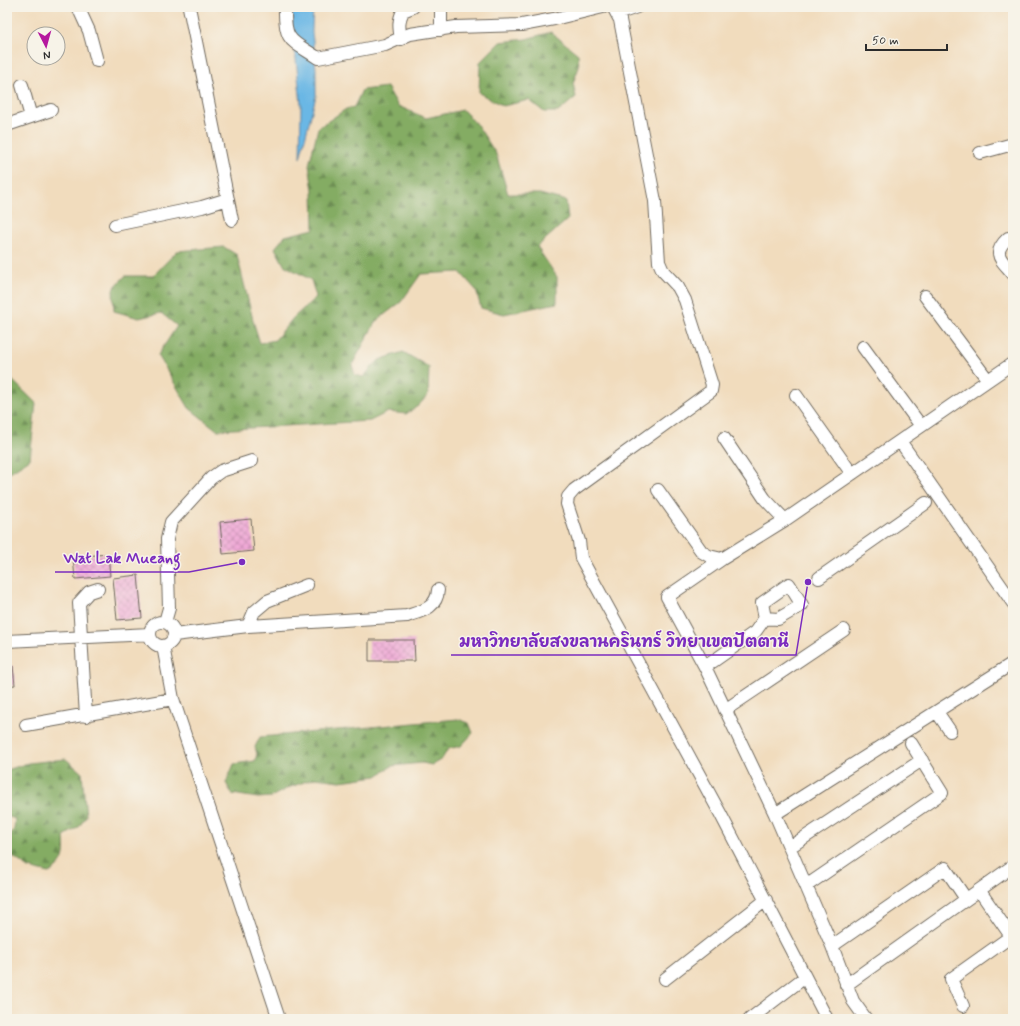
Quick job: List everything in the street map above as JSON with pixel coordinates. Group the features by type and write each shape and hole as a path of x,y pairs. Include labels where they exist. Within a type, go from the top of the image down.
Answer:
{"street":[{"path":"78,7 89,31 97,61"},
{"path":"189,7 232,220"},
{"path":"285,7 285,27 291,40 318,58 385,45 410,34 456,27 522,25 603,7"},
{"path":"401,39 398,27 399,18 403,11 413,7"},
{"path":"441,7 441,30"},
{"path":"637,7 615,10 620,20 655,201 659,262 663,271 678,287 685,300 712,385 711,391 574,490 568,497 567,504 579,541 581,558 720,813 827,1019"},
{"path":"22,85 31,117"},
{"path":"7,125 51,110"},
{"path":"980,153 1013,144"},
{"path":"115,225 202,207 228,199"},
{"path":"1008,238 999,246 998,250 999,255 1013,274"},
{"path":"925,296 988,380"},
{"path":"863,347 921,426"},
{"path":"866,1019 853,1001 832,946 775,814 705,667 667,597 722,559 785,520 1013,363"},
{"path":"796,395 852,474"},
{"path":"724,438 765,499 785,520"},
{"path":"900,441 930,499 1013,603"},
{"path":"165,622 169,608 167,539 171,522 211,478 221,471 252,460"},
{"path":"658,490 702,552 709,556 722,559"},
{"path":"819,578 930,499"},
{"path":"248,626 254,612 267,601 307,585"},
{"path":"86,716 79,603 89,592 98,589"},
{"path":"174,634 248,626 407,616 424,611 434,604 438,598 438,590"},
{"path":"705,667 755,632 765,618"},
{"path":"163,646 153,642 150,634 154,625 165,622"},
{"path":"163,646 170,642 174,634 171,627 165,622"},
{"path":"725,710 844,630"},
{"path":"7,641 150,634"},
{"path":"163,646 173,699 187,745 279,1019"},
{"path":"775,814 1013,663"},
{"path":"26,725 86,716 173,699"},
{"path":"937,712 950,731"},
{"path":"806,886 942,793 911,743"},
{"path":"790,847 922,760"},
{"path":"846,985 1013,866"},
{"path":"832,946 945,868 966,899"},
{"path":"963,1006 951,979 1012,936 979,890"},
{"path":"665,979 766,900"},
{"path":"750,1019 805,977"}],"green space":[{"path":"551,32 578,54 579,67 573,83 576,97 558,112 544,112 529,100 503,106 479,93 480,62 500,42 526,39"},
{"path":"387,87 398,106 426,118 463,110 478,126 496,154 508,194 540,194 566,201 568,219 537,247 557,277 557,303 504,314 481,308 476,290 460,272 421,274 401,302 376,321 352,365 355,375 363,377 379,360 403,352 429,367 428,395 418,406 406,414 388,412 370,421 217,430 189,408 158,355 177,326 161,313 139,318 114,311 113,289 125,276 153,276 177,251 224,247 237,255 260,343 275,340 293,318 316,297 311,280 284,265 275,248 285,236 314,229 313,190 309,165 318,128 346,109 354,107 362,90"},
{"path":"7,378 10,378 36,403 30,459 7,474"},
{"path":"458,719 469,723 473,733 461,746 448,749 442,759 432,765 422,763 392,766 377,776 340,781 315,778 288,788 271,797 258,798 232,794 226,783 234,764 255,761 257,754 255,747 260,737"},
{"path":"66,759 82,773 86,816 79,827 64,836 63,858 59,866 49,873 29,868 9,854 7,840 14,829 15,819 7,816 7,770 28,763"}],"water":[{"path":"293,7 313,7 312,32 316,69 316,96 300,158 301,104 292,24"}],"building":[{"path":"251,519 254,551 223,554 220,522"},
{"path":"108,554 110,576 75,579 73,557"},
{"path":"138,575 142,618 117,620 113,578"},
{"path":"369,640 414,640 415,661 369,661"},
{"path":"13,666 15,685 7,686 7,667"}],"place":[{"name":"Wat Lak Mueang","path":"242,562"},
{"name":"มหาวิทยาลัยสงขลานครินทร์ วิทยาเขตปัตตานี","path":"808,582"}]}
